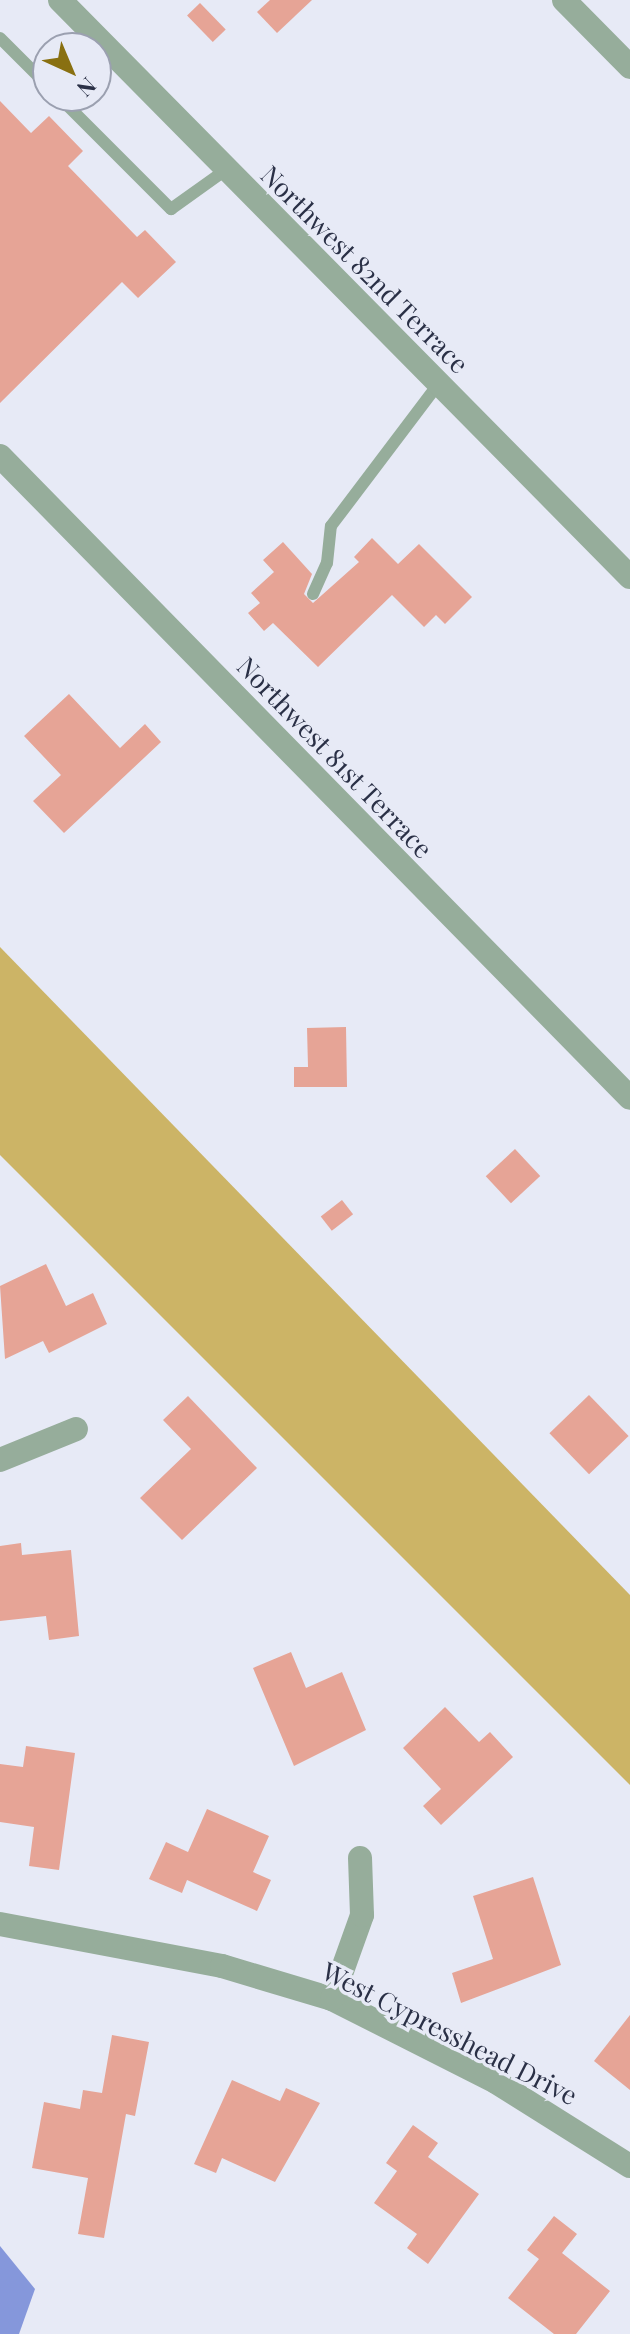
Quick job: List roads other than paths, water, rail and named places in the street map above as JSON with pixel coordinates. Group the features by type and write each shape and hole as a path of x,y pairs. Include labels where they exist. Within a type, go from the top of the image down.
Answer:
{"street":[{"name":"Northwest 82nd Terrace","path":"60,0 630,577"},
{"path":"564,0 630,67"},
{"name":"Northwest 81st Terrace","path":"0,456 630,1098"},
{"path":"0,1460 76,1429"},
{"path":"332,1999 362,1915 360,1858"},
{"name":"West Cypresshead Drive","path":"0,1924 222,1966 332,1999 496,2082 630,2166"}],"lane":[{"path":"0,38 32,70"},
{"path":"74,112 171,209 227,169"},
{"path":"313,594 327,563 331,526 439,383"}],"water":[{"path":"0,2246 35,2289 19,2334 0,2334"}]}
